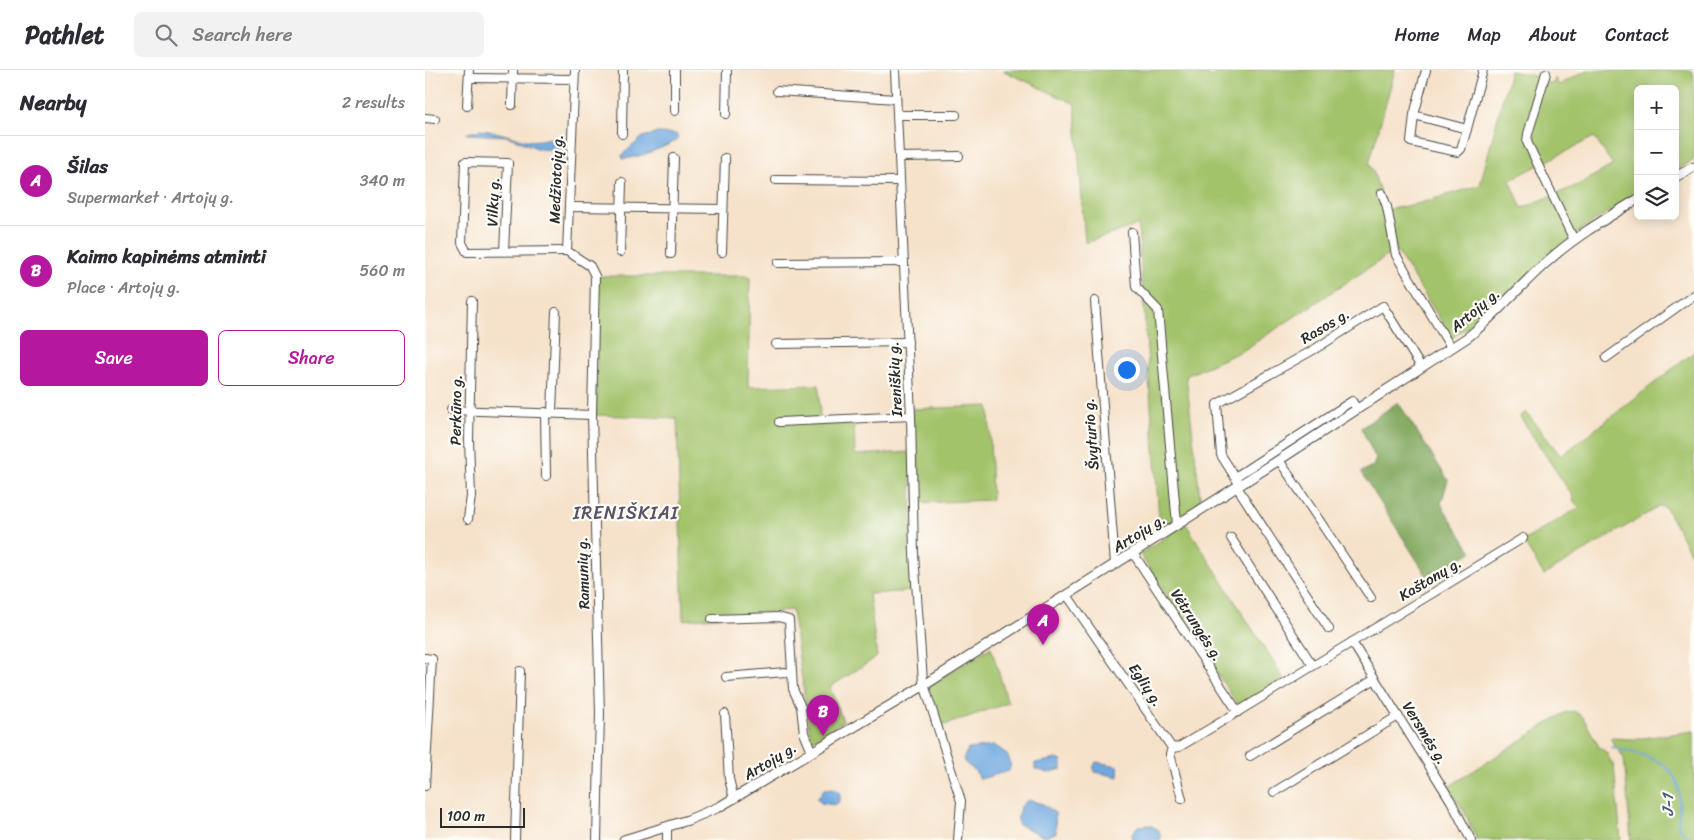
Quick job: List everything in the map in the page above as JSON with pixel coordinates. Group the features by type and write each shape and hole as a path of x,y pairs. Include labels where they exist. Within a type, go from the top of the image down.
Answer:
{"main road":[{"path":"1678,175 1694,166"},
{"name":"Artojų g.","path":"625,840 703,814 734,799 923,686 1067,595 1451,348 1490,319 1548,261 1574,240 1634,202"}],"street":[{"name":"Medžiotojų g.","path":"567,251 573,79 575,70"},
{"path":"622,134 623,70"},
{"path":"675,70 675,111"},
{"path":"726,114 727,70"},
{"name":"Ireniškių g.","path":"895,70 911,416 915,554 923,686 959,795 961,809 958,840"},
{"path":"1426,70 1414,115 1411,142 1458,152 1461,149 1483,70"},
{"path":"1546,73 1527,142 1574,240"},
{"path":"467,106 469,74 513,74 573,79"},
{"path":"512,105 513,74"},
{"path":"777,91 896,98"},
{"path":"897,115 956,115"},
{"path":"1414,115 1467,129"},
{"path":"425,118 435,119"},
{"path":"899,157 959,156"},
{"path":"671,254 674,158"},
{"path":"722,252 725,158"},
{"name":"Vilkų g.","path":"465,162 508,163 505,252 467,252 464,248 465,162"},
{"path":"776,180 900,181"},
{"path":"620,252 622,182"},
{"path":"1382,193 1387,208 1396,255 1451,348"},
{"path":"569,207 723,209"},
{"path":"1132,232 1136,287 1158,310 1177,525"},
{"path":"505,252 567,251"},
{"name":"Ramunių g.","path":"567,251 590,266 595,276 592,415 600,713 597,840"},
{"path":"778,263 904,262"},
{"path":"1606,358 1694,295"},
{"name":"Perkūno g.","path":"468,520 471,496 469,410 472,301"},
{"name":"Švyturio g.","path":"1095,301 1115,564"},
{"name":"Rasos g.","path":"1235,477 1221,455 1217,404 1383,306 1421,367"},
{"path":"546,476 556,312"},
{"path":"776,344 907,342"},
{"path":"1329,630 1238,486 1235,477 1352,401 1357,409"},
{"path":"451,410 592,415"},
{"path":"779,422 911,416"},
{"path":"1279,460 1371,598"},
{"path":"1231,538 1313,666"},
{"name":"Kaštonų g.","path":"1172,748 1179,747 1238,712 1523,538"},
{"name":"Vėtrungės g.","path":"1133,553 1238,712"},
{"name":"Eglių g.","path":"1067,595 1172,748 1170,754 1182,799"},
{"path":"712,619 778,617 789,620 793,689 801,708 804,733 812,752"},
{"name":"Versmės g.","path":"1352,642 1451,801 1471,840"},
{"path":"425,658 432,659 425,786"},
{"path":"515,840 520,671"},
{"path":"726,677 792,674"},
{"path":"1250,756 1375,679"},
{"path":"725,714 729,779 734,799"},
{"path":"1274,792 1398,716"},
{"path":"667,827 667,840"}],"green space":[{"path":"1002,70 1197,70 1213,77 1215,70 1395,70 1369,164 1386,210 1420,203 1480,185 1510,71 1540,77 1539,80 1553,84 1555,78 1559,85 1587,70 1691,70 1694,77 1694,160 1679,169 1679,85 1634,85 1634,196 1584,228 1543,261 1492,308 1452,338 1396,250 1244,350 1186,376 1201,505 1160,532 1138,225 1085,243 1075,104","holes":["1594,137 1613,165 1578,185 1522,208 1510,180"]},
{"path":"598,276 750,276 748,387 819,385 820,423 854,422 855,455 910,452 914,591 869,594 877,657 830,687 843,721 811,741 792,610 683,620 677,418 596,415"},
{"path":"1694,352 1694,560 1666,508 1660,506 1544,575 1523,541 1580,507 1573,501 1574,498 1520,417 1526,412 1561,456"},
{"path":"1398,402 1448,480 1441,504 1472,552 1427,576 1361,472 1373,466 1376,459 1361,428"},
{"path":"989,406 992,500 916,503 912,409"},
{"path":"1186,524 1284,679 1242,705 1237,704 1141,556 1141,553"},
{"path":"991,647 1008,703 939,727 927,691 929,685"},
{"path":"1574,711 1583,717 1599,747 1606,752 1614,767 1621,840 1477,840 1464,811 1448,787 1564,713"},
{"path":"1694,731 1694,840 1631,840 1624,758 1610,738 1635,739"}],"water":[{"path":"480,130 530,140 558,137 560,150 539,149 507,136 467,134"},
{"path":"658,133 676,134 678,137 676,141 657,150 623,159 622,155 643,137"},
{"path":"993,746 1001,749 1007,755 1010,762 1009,771 980,779 963,759 968,749"},
{"path":"1057,759 1062,761 1062,769 1048,773 1035,769 1035,763"},
{"path":"1096,762 1118,766 1119,777 1095,772 1093,768"},
{"path":"834,788 840,792 840,801 835,805 821,803 817,799 824,789"},
{"path":"1028,800 1043,804 1055,813 1056,833 1044,837 1018,824 1019,810"},
{"path":"1150,825 1159,830 1161,840 1133,840 1132,834 1138,826"}],"waterway":[{"name":"J-1","path":"1611,747 1654,759 1671,771 1679,791 1678,827 1691,840"}],"place":[{"name":"Šilas","path":"1043,645"},
{"name":"Kaimo kapinėms atminti","path":"823,736"}],"district":[{"name":"IRENIŠKIAI","path":"626,513"}]}
